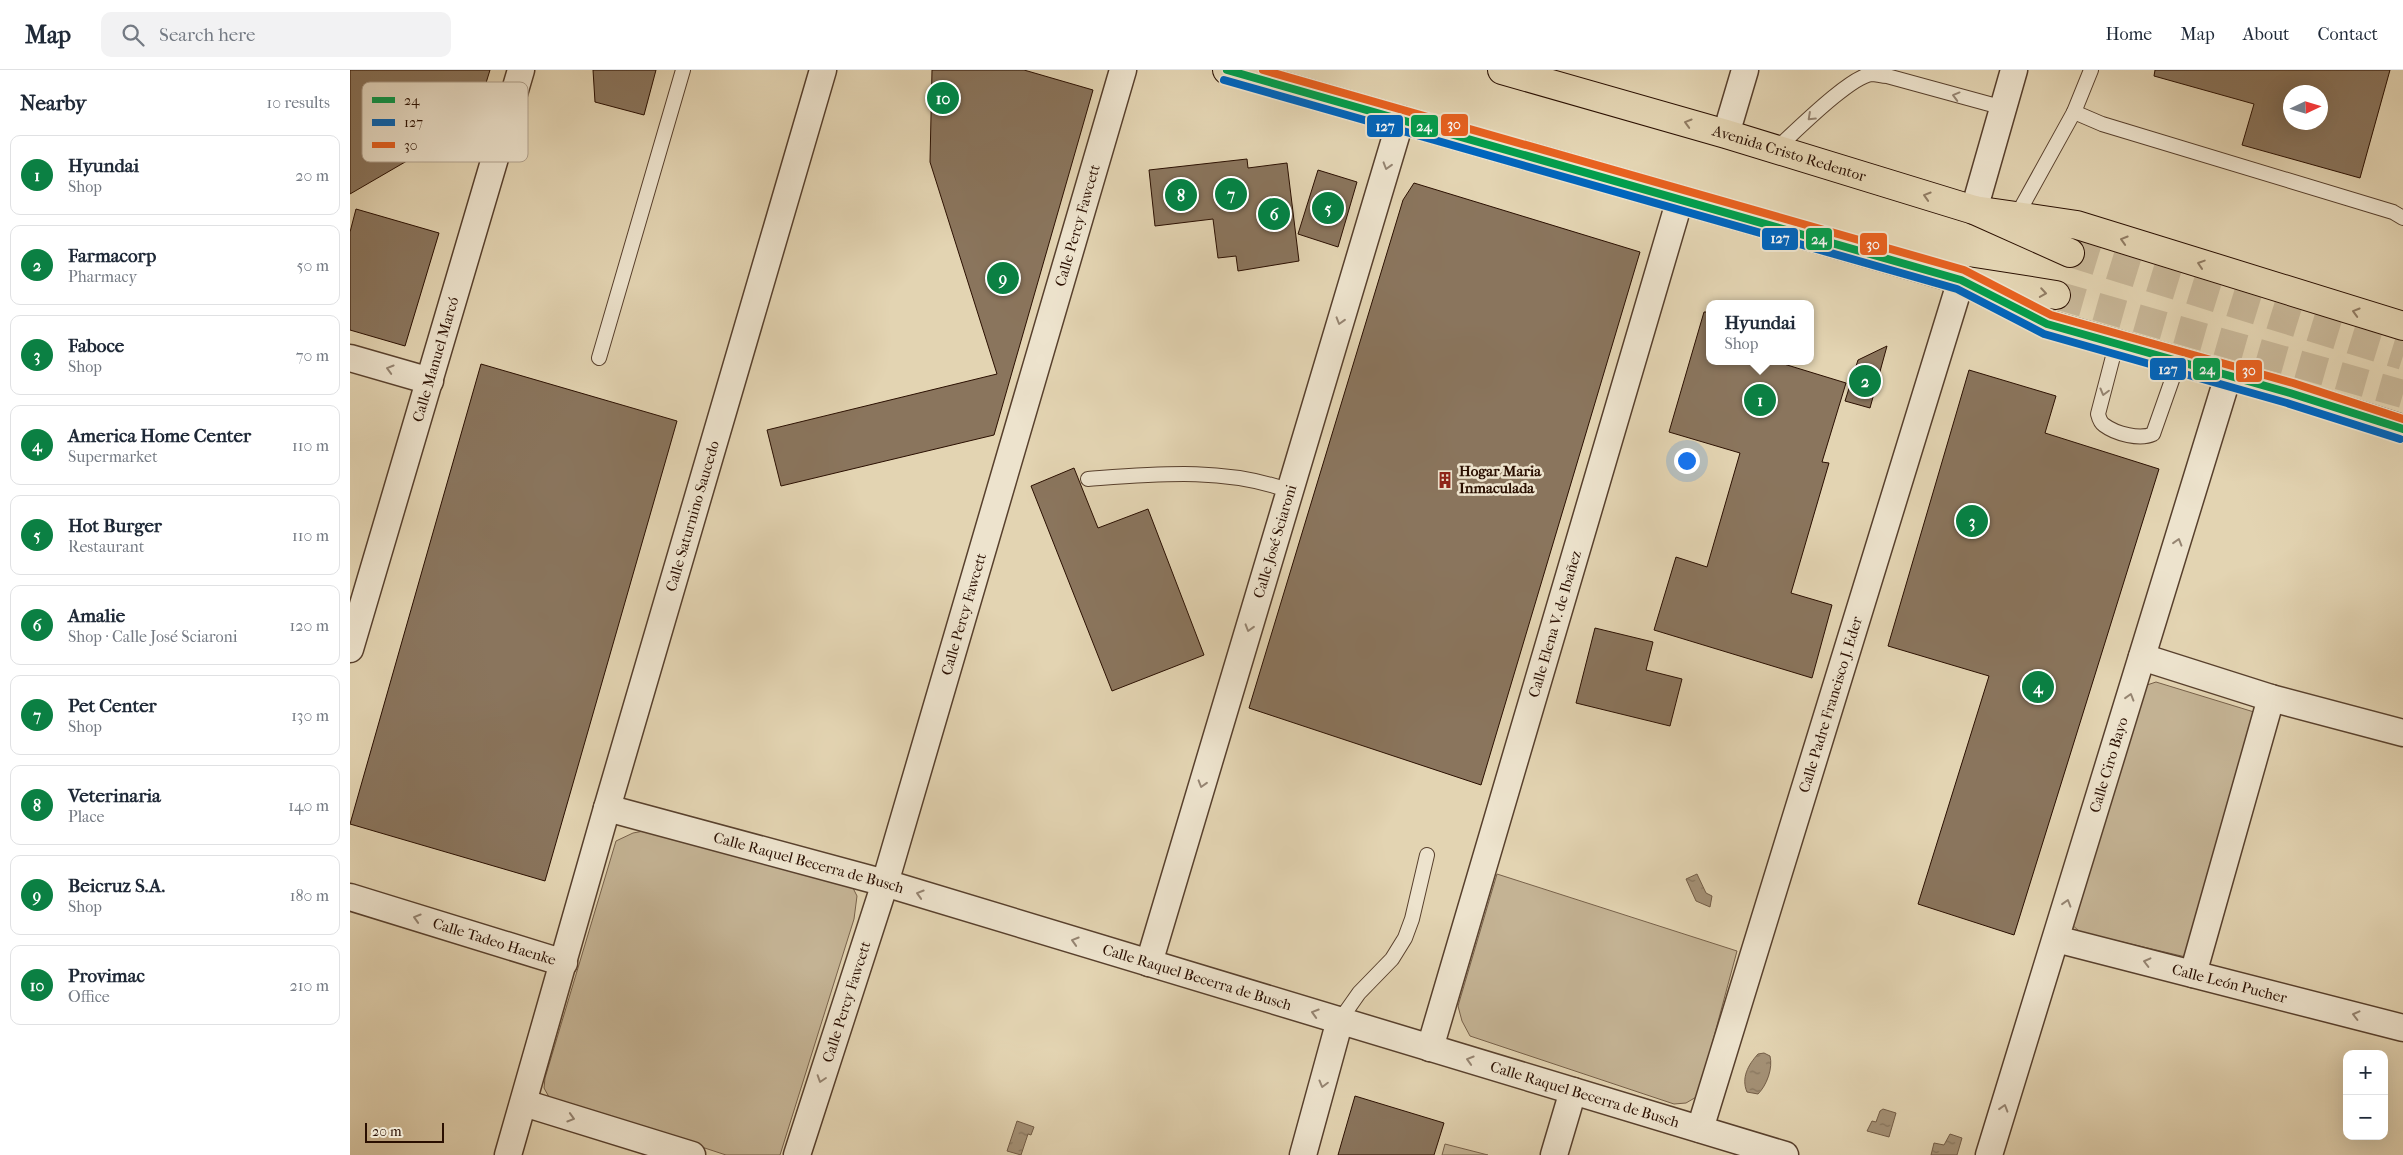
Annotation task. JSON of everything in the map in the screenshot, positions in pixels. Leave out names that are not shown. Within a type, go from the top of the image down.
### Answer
[{"type":"main road","points":[[1227,70],[1961,280],[2056,295]]},
{"type":"main road","name":"Avenida Cristo Redentor","points":[[1502,70],[1726,134],[1974,210],[2070,253]]},
{"type":"main road","points":[[1974,210],[2077,225],[2402,323]]},
{"type":"main road","points":[[1961,280],[2047,324],[2403,429]]},
{"type":"street","name":"Calle Manuel Marcó","points":[[517,82],[521,70]]},
{"type":"street","name":"Calle Saturnino Saucedo","points":[[564,962],[607,808],[823,70]]},
{"type":"street","name":"Calle Percy Fawcett","points":[[797,1155],[885,883],[1123,70]]},
{"type":"street","points":[[1726,134],[1745,70]]},
{"type":"street","points":[[1974,210],[2014,70]]},
{"type":"street","name":"Calle José Sciaroni","points":[[1149,963],[1401,119]]},
{"type":"street","name":"Calle Manuel Marcó","points":[[352,633],[430,381],[494,162]]},
{"type":"street","name":"Calle Elena V. de Ibañez","points":[[1430,1048],[1680,199]]},
{"type":"street","name":"Calle Padre Francisco J. Eder","points":[[1700,1129],[1961,280]]},
{"type":"street","points":[[350,358],[430,381]]},
{"type":"street","name":"Calle Ciro Bayo","points":[[1990,1155],[2228,376]]},
{"type":"street","points":[[2142,657],[2270,698],[2403,733]]},
{"type":"street","points":[[2193,974],[2270,698]]},
{"type":"street","name":"Calle Raquel Becerra de Busch","points":[[607,808],[885,883],[1785,1155]]},
{"type":"street","name":"Calle Tadeo Haenke","points":[[350,897],[564,962],[508,1155]]},
{"type":"street","name":"Calle León Pucher","points":[[2056,939],[2403,1028]]},
{"type":"street","points":[[1303,1155],[1340,1020]]},
{"type":"street","points":[[1554,1155],[1573,1091]]},
{"type":"street","points":[[524,1103],[692,1155]]},
{"type":"lane","points":[[599,358],[683,70]]},
{"type":"lane","points":[[2016,216],[2074,112],[2091,70]]},
{"type":"lane","points":[[1776,149],[1825,104],[1852,84],[1870,74],[1887,76],[2004,108]]},
{"type":"lane","points":[[2074,112],[2102,124],[2392,212],[2403,218]]},
{"type":"lane","points":[[2116,345],[2098,414],[2103,424],[2124,433],[2144,438],[2153,434],[2178,363]]},
{"type":"lane","points":[[1088,479],[1175,474],[1223,476],[1249,478],[1290,491]]},
{"type":"lane","points":[[1340,1020],[1359,993],[1392,959],[1405,938],[1412,919],[1427,855]]},
{"type":"shaded area","points":[[2156,682],[2254,712],[2190,958],[2080,932],[2069,922],[2135,689]]},
{"type":"shaded area","points":[[649,830],[851,884],[857,896],[854,919],[780,1155],[726,1155],[549,1097],[544,1088],[545,1078],[616,841],[633,833]]},
{"type":"shaded area","points":[[1497,874],[1737,951],[1698,1096],[1686,1103],[1674,1104],[1470,1036],[1462,1021],[1458,1006]]},
{"type":"shaded area","points":[[1445,1144],[1488,1155],[1442,1155]]},
{"type":"water","points":[[1697,874],[1706,893],[1712,896],[1710,907],[1696,901],[1686,879]]},
{"type":"water","points":[[1764,1053],[1770,1056],[1771,1061],[1767,1081],[1758,1094],[1747,1092],[1745,1087],[1746,1072],[1758,1054]]},
{"type":"water","points":[[1883,1109],[1896,1113],[1889,1137],[1867,1131],[1872,1121],[1876,1122],[1880,1111]]},
{"type":"water","points":[[1017,1121],[1034,1127],[1031,1135],[1028,1134],[1021,1155],[1007,1151]]},
{"type":"water","points":[[1950,1134],[1962,1138],[1957,1155],[1931,1155],[1934,1143],[1944,1145]]},
{"type":"building","points":[[350,70],[490,70],[486,82],[362,82],[362,162],[405,162],[350,194]]},
{"type":"building","points":[[593,70],[656,70],[644,115],[595,102]]},
{"type":"building","points":[[932,70],[1024,70],[1093,90],[994,435],[781,486],[767,430],[997,374],[930,162]]},
{"type":"building","points":[[2155,70],[2390,70],[2360,178],[2242,145],[2254,104],[2154,76]]},
{"type":"building","points":[[1247,159],[1248,168],[1287,163],[1299,261],[1238,271],[1236,256],[1218,258],[1213,219],[1155,226],[1149,170]]},
{"type":"building","points":[[1318,170],[1357,182],[1338,247],[1298,234]]},
{"type":"building","name":"Hogar Maria Inmaculada","points":[[1414,183],[1640,252],[1481,785],[1249,708],[1403,200]]},
{"type":"building","points":[[356,209],[439,233],[405,346],[350,330],[350,232]]},
{"type":"building","points":[[1704,312],[1706,312],[1706,365],[1787,365],[1846,383],[1822,462],[1829,463],[1791,593],[1832,605],[1812,678],[1654,630],[1676,557],[1707,567],[1740,453],[1669,432]]},
{"type":"building","points":[[1887,346],[1870,408],[1845,401],[1858,360]]},
{"type":"building","points":[[481,364],[677,421],[545,881],[350,824]]},
{"type":"building","points":[[1969,370],[2056,396],[2045,433],[2159,469],[2014,935],[1918,904],[1989,676],[1888,646]]},
{"type":"building","points":[[1074,468],[1098,528],[1148,509],[1204,655],[1112,691],[1031,486]]},
{"type":"building","points":[[1595,628],[1653,642],[1646,670],[1682,679],[1670,726],[1576,703]]},
{"type":"building","points":[[1355,1096],[1444,1123],[1434,1155],[1338,1155]]},
{"type":"tunnel","points":[[2070,253],[2403,356]]},
{"type":"tunnel","points":[[2056,295],[2403,394]]},
{"type":"transit line","name":"24","points":[[1227,70],[1961,280],[2047,324],[2290,393],[2403,429]]},
{"type":"transit line","name":"30","points":[[1263,70],[1964,270],[2051,315],[2293,383],[2403,419]]},
{"type":"transit line","name":"127","points":[[1224,80],[1957,289],[2044,334],[2287,403],[2400,439]]},
{"type":"place","name":"Provimac","points":[[943,98]]},
{"type":"place","name":"Pet Center","points":[[1231,194]]},
{"type":"place","name":"Veterinaria","points":[[1181,195]]},
{"type":"place","name":"Hot Burger","points":[[1328,208]]},
{"type":"place","name":"Amalie","points":[[1274,214]]},
{"type":"place","name":"Beicruz S.A.","points":[[1003,278]]},
{"type":"place","name":"Farmacorp","points":[[1865,381]]},
{"type":"place","name":"Hyundai","points":[[1760,400]]},
{"type":"place","name":"Hogar Maria Inmaculada","points":[[1445,480]]},
{"type":"place","name":"Faboce","points":[[1972,521]]},
{"type":"place","name":"America Home Center","points":[[2038,687]]}]
